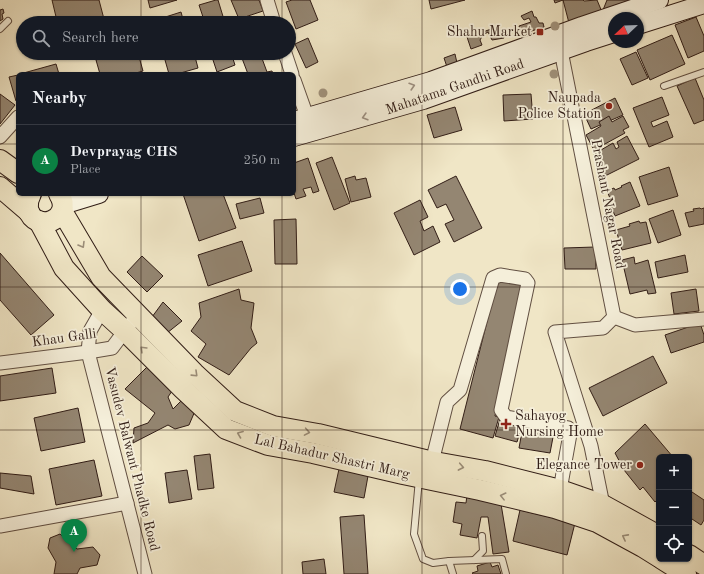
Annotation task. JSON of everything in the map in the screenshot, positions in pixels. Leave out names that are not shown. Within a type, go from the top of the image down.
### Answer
[{"type":"main road","name":"Mahatama Gandhi Road","points":[[296,134],[304,123],[431,80],[568,38],[659,0]]},
{"type":"main road","points":[[644,12],[678,0]]},
{"type":"main road","points":[[644,23],[704,4]]},
{"type":"main road","points":[[568,38],[608,25]]},
{"type":"main road","name":"Mahatama Gandhi Road","points":[[568,38],[608,34]]},
{"type":"main road","points":[[0,160],[16,172]]},
{"type":"main road","name":"Lal Bahadur Shastri Marg","points":[[0,187],[33,209],[64,268],[102,310],[226,429],[268,445],[424,469],[484,471],[560,490],[603,505],[656,534]]},
{"type":"main road","points":[[33,209],[44,223],[50,222],[59,216],[61,200],[86,196]]},
{"type":"main road","name":"Lal Bahadur Shastri Marg","points":[[61,200],[101,277],[194,373],[235,411],[273,426],[318,434],[424,469],[480,490],[555,508],[597,522],[656,555]]},
{"type":"main road","points":[[692,558],[704,565]]},
{"type":"main road","points":[[667,562],[686,574]]},
{"type":"street","points":[[267,0],[272,16]]},
{"type":"street","name":"Prashant Nagar Road","points":[[568,38],[614,317]]},
{"type":"street","points":[[287,60],[291,72]]},
{"type":"street","points":[[296,89],[304,123]]},
{"type":"street","points":[[0,137],[16,120]]},
{"type":"street","points":[[424,469],[434,454],[447,402],[460,390],[493,278],[500,275],[525,279],[528,283],[502,410],[506,417],[568,428],[570,434],[560,490]]},
{"type":"street","points":[[88,352],[90,331],[102,310]]},
{"type":"street","name":"Khau Galli","points":[[0,363],[112,348],[136,314]]},
{"type":"street","points":[[603,505],[591,446],[556,332],[603,328],[614,317],[635,326],[704,319]]},
{"type":"street","name":"Vasudev Balwant Phadke Road","points":[[88,352],[145,574]]},
{"type":"street","points":[[0,526],[127,502]]},
{"type":"lane","points":[[0,29],[8,21]]},
{"type":"lane","points":[[664,86],[704,72]]},
{"type":"lane","points":[[424,469],[414,534],[423,559],[433,563],[502,559],[506,574]]},
{"type":"lane","points":[[474,560],[483,551],[482,536]]},
{"type":"lane","points":[[449,561],[453,574]]},
{"type":"building","points":[[52,0],[99,0],[103,16],[56,16]]},
{"type":"building","points":[[148,0],[177,0],[150,8]]},
{"type":"building","points":[[218,0],[223,16],[203,16],[199,5]]},
{"type":"building","points":[[231,0],[259,0],[263,11],[248,16],[238,16]]},
{"type":"building","points":[[292,0],[310,0],[318,20],[296,29],[296,16],[291,16],[286,2]]},
{"type":"building","points":[[429,0],[465,0],[431,9]]},
{"type":"building","points":[[554,0],[563,0],[555,3]]},
{"type":"building","points":[[563,0],[597,0],[602,12],[569,23]]},
{"type":"building","points":[[607,0],[635,0],[603,10]]},
{"type":"building","points":[[3,9],[3,19],[0,21],[0,10]]},
{"type":"building","points":[[532,11],[534,17],[536,17],[539,23],[543,23],[544,27],[522,34],[519,26],[531,22],[529,18],[524,20],[521,16]]},
{"type":"building","points":[[181,12],[182,16],[169,16]]},
{"type":"building","points":[[696,17],[704,36],[704,51],[688,58],[675,25]]},
{"type":"building","points":[[497,27],[499,30],[496,32],[497,34],[501,33],[504,38],[492,40],[488,32],[483,35],[480,40],[482,45],[471,49],[466,34],[474,30],[477,34]]},
{"type":"building","points":[[672,35],[685,64],[650,80],[637,50]]},
{"type":"building","points":[[308,38],[318,62],[306,68],[296,44]]},
{"type":"building","points":[[636,52],[648,78],[632,85],[620,59]]},
{"type":"building","points":[[455,54],[457,63],[447,67],[444,58]]},
{"type":"building","points":[[96,60],[140,60],[143,71],[140,72],[99,72]]},
{"type":"building","points":[[165,60],[196,60],[198,68],[184,72],[168,72]]},
{"type":"building","points":[[213,60],[233,60],[235,65],[217,72]]},
{"type":"building","points":[[243,60],[263,60],[267,72],[247,72]]},
{"type":"building","points":[[56,64],[58,72],[27,72]]},
{"type":"building","points":[[16,75],[16,101],[9,77]]},
{"type":"building","points":[[695,78],[704,100],[704,120],[694,124],[677,86]]},
{"type":"building","points":[[0,94],[15,105],[0,124]]},
{"type":"building","points":[[531,94],[533,119],[504,121],[503,95]]},
{"type":"building","points":[[662,97],[669,115],[651,122],[653,127],[667,121],[673,137],[649,147],[633,108]]},
{"type":"building","name":"Naupada Police Station","points":[[615,98],[623,115],[591,129],[584,114]]},
{"type":"building","points":[[455,107],[462,130],[434,138],[427,115]]},
{"type":"building","points":[[609,116],[612,122],[623,116],[629,127],[623,130],[625,133],[594,150],[586,135],[601,126],[599,122]]},
{"type":"building","points":[[627,136],[639,159],[605,176],[594,154],[613,143],[616,149],[619,147],[617,142]]},
{"type":"building","points":[[332,157],[350,203],[334,210],[316,163]]},
{"type":"building","points":[[308,158],[319,191],[313,193],[311,187],[303,189],[306,196],[296,199],[296,162]]},
{"type":"building","points":[[669,167],[678,196],[648,205],[639,177]]},
{"type":"building","points":[[355,176],[356,180],[366,178],[371,197],[351,202],[345,179]]},
{"type":"building","points":[[456,176],[482,228],[454,242],[445,224],[454,220],[446,204],[437,208],[428,190]]},
{"type":"building","points":[[630,182],[640,206],[615,216],[607,191],[614,188],[615,190]]},
{"type":"building","points":[[184,196],[224,196],[236,228],[199,241]]},
{"type":"building","points":[[260,198],[264,213],[240,219],[236,204]]},
{"type":"building","points":[[420,200],[428,217],[420,221],[424,231],[433,226],[440,242],[414,255],[394,213]]},
{"type":"building","points":[[704,208],[704,224],[689,227],[685,213],[694,211],[693,209]]},
{"type":"building","points":[[673,210],[681,235],[658,243],[649,219]]},
{"type":"building","points":[[296,219],[297,264],[275,264],[274,220]]},
{"type":"building","points":[[639,221],[640,223],[646,222],[651,243],[622,250],[616,230],[630,226],[629,224]]},
{"type":"building","points":[[242,241],[252,271],[208,286],[198,255]]},
{"type":"building","points":[[595,247],[596,269],[565,269],[564,248]]},
{"type":"building","points":[[0,253],[54,315],[31,335],[0,300]]},
{"type":"building","points":[[685,255],[688,272],[658,278],[655,262]]},
{"type":"building","points":[[142,256],[163,276],[147,292],[127,272]]},
{"type":"building","points":[[634,257],[635,264],[648,260],[656,293],[648,294],[647,290],[630,294],[622,260]]},
{"type":"building","points":[[498,278],[522,284],[495,416],[499,417],[493,438],[460,429]]},
{"type":"building","points":[[239,289],[241,300],[254,303],[251,328],[257,343],[251,348],[229,375],[198,357],[206,344],[191,331],[201,317],[199,303]]},
{"type":"building","points":[[696,289],[699,311],[674,314],[671,293]]},
{"type":"building","points":[[163,302],[182,321],[167,333],[152,317]]},
{"type":"building","points":[[700,323],[704,335],[704,342],[671,353],[665,335]]},
{"type":"building","points":[[653,356],[667,383],[603,416],[589,388]]},
{"type":"building","points":[[149,365],[172,391],[168,397],[173,409],[182,400],[195,411],[189,425],[175,429],[168,425],[133,443],[134,428],[148,423],[155,413],[125,389]]},
{"type":"building","points":[[52,368],[56,393],[0,401],[0,376]]},
{"type":"building","points":[[78,408],[85,442],[41,451],[34,418]]},
{"type":"building","points":[[500,419],[522,425],[517,442],[495,436]]},
{"type":"building","name":"Elegance Tower","points":[[645,424],[670,454],[656,454],[655,502],[643,487],[640,490],[624,470],[615,453]]},
{"type":"building","points":[[523,426],[554,432],[550,453],[519,448]]},
{"type":"building","points":[[210,454],[214,488],[198,490],[194,456]]},
{"type":"building","points":[[94,460],[102,496],[56,505],[49,469]]},
{"type":"building","points":[[339,469],[368,476],[364,498],[334,492]]},
{"type":"building","points":[[187,470],[192,499],[169,503],[165,473]]},
{"type":"building","points":[[0,473],[31,476],[34,494],[0,488]]},
{"type":"building","points":[[692,492],[704,500],[704,520],[701,525],[692,519]]},
{"type":"building","points":[[467,495],[501,504],[509,552],[493,554],[488,517],[481,517],[477,538],[460,535],[462,524],[453,522],[456,502],[466,503]]},
{"type":"building","points":[[520,510],[575,523],[567,555],[513,541]]},
{"type":"building","points":[[364,515],[368,574],[344,574],[340,517]]},
{"type":"building","points":[[60,534],[77,549],[93,547],[100,555],[97,565],[80,568],[77,574],[54,574],[56,562],[48,548],[50,538]]},
{"type":"building","points":[[324,559],[326,574],[303,574],[302,562]]},
{"type":"building","points":[[490,562],[492,567],[498,565],[501,574],[472,573],[478,571],[477,566]]},
{"type":"place","name":"Shahu Market","points":[[540,32]]},
{"type":"place","name":"Naupada Police Station","points":[[609,106]]},
{"type":"place","name":"Sahayog Nursing Home","points":[[506,424]]},
{"type":"place","name":"Elegance Tower","points":[[640,465]]},
{"type":"place","name":"Devprayag CHS","points":[[74,552]]}]
